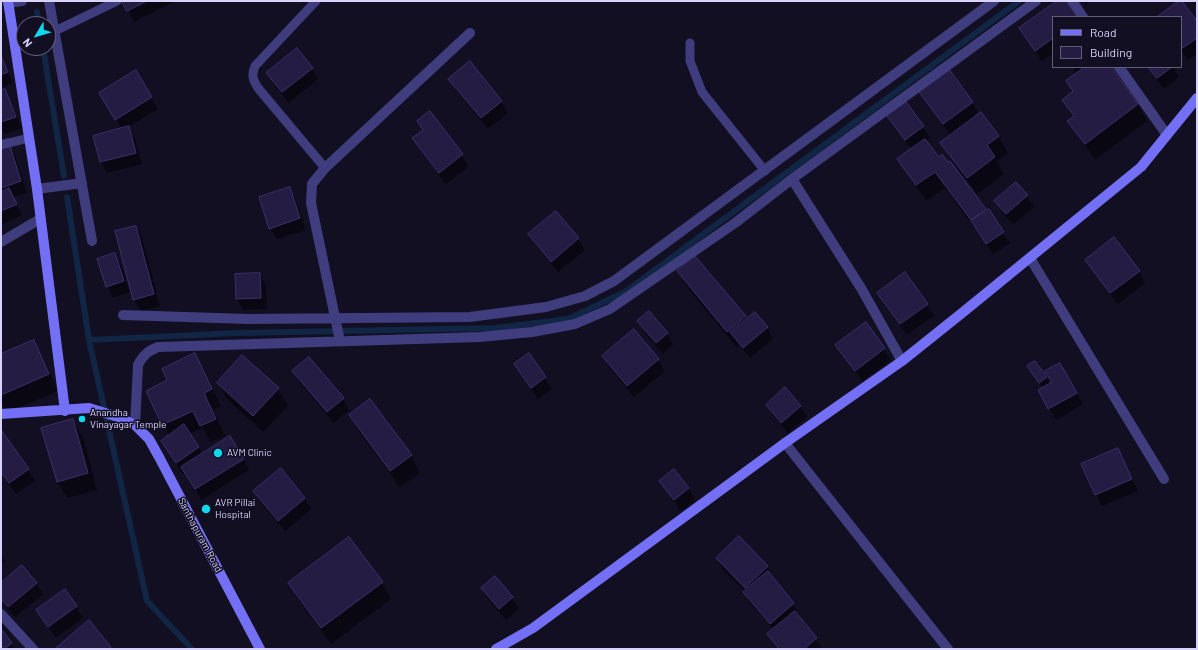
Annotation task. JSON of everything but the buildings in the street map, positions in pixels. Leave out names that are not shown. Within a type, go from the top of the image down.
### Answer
[{"type":"street","points":[[1,414],[65,411],[37,189],[8,2],[22,1]]},
{"type":"street","points":[[49,1],[52,16]]},
{"type":"street","points":[[123,315],[248,319],[470,317],[546,307],[585,296],[614,281],[994,1]]},
{"type":"street","points":[[135,425],[138,365],[142,356],[158,347],[480,336],[532,332],[575,324],[610,309],[735,223],[792,179],[1036,1]]},
{"type":"street","points":[[1072,1],[1082,16]]},
{"type":"street","points":[[340,341],[311,203],[312,184],[325,168],[470,33]]},
{"type":"street","points":[[56,42],[92,241]]},
{"type":"street","points":[[1120,68],[1167,135]]},
{"type":"street","points":[[496,649],[533,628],[785,443],[902,361],[1141,167],[1197,98]]},
{"type":"street","points":[[792,179],[861,288],[902,361]]},
{"type":"street","points":[[37,189],[82,183]]},
{"type":"street","points":[[1,242],[40,219]]},
{"type":"street","points":[[1030,258],[1164,479]]},
{"type":"street","name":"Santhapuram Road","points":[[65,411],[89,408],[118,417],[135,425],[149,439],[260,649]]},
{"type":"street","points":[[785,443],[948,649]]},
{"type":"street","points":[[1,614],[33,649]]},
{"type":"lane","points":[[56,30],[117,1]]},
{"type":"lane","points":[[316,1],[255,66],[252,74],[258,88],[325,168]]},
{"type":"lane","points":[[690,43],[690,61],[702,92],[765,171]]},
{"type":"lane","points":[[1,145],[29,138]]},
{"type":"waterway","points":[[89,340],[237,333],[496,328],[568,319],[625,292],[1019,1]]},
{"type":"waterway","points":[[37,12],[38,16]]},
{"type":"waterway","points":[[44,56],[64,176]]},
{"type":"waterway","points":[[67,197],[89,340],[147,601],[192,649]]},
{"type":"place","name":"Anandha Vinayagar Temple","points":[[82,419]]},
{"type":"place","name":"AVM Clinic","points":[[218,453]]},
{"type":"place","name":"AVR Pillai Hospital","points":[[206,509]]}]
